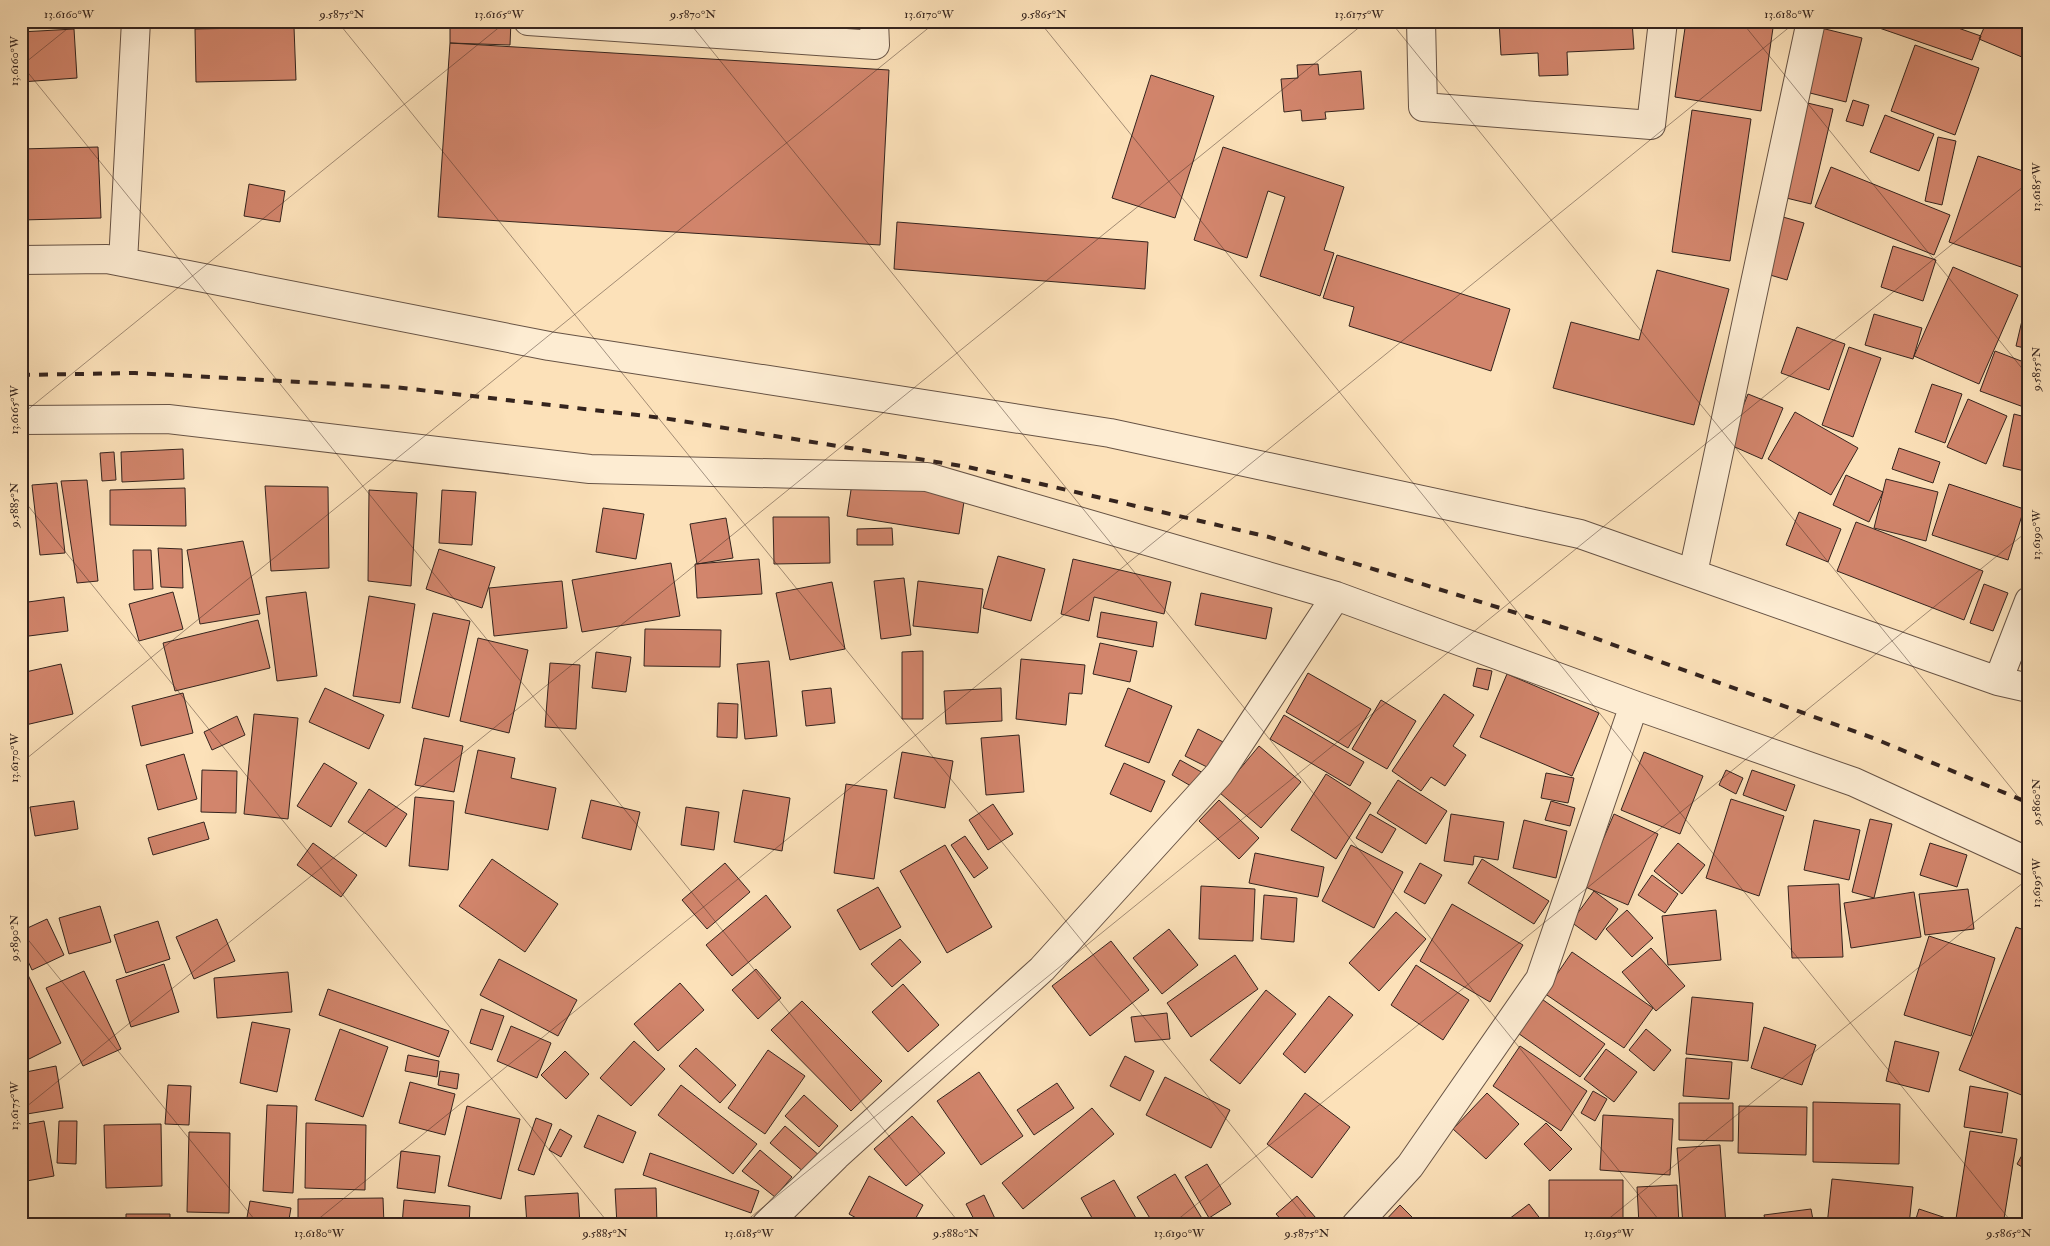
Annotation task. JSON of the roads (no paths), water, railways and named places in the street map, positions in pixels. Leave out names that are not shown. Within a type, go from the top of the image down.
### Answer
[{"type":"street","points":[[123,262],[136,21]]},
{"type":"street","points":[[528,21],[875,45],[874,21]]},
{"type":"street","points":[[1421,21],[1423,108],[1650,125],[1663,21]]},
{"type":"street","points":[[1692,573],[1811,21]]},
{"type":"street","points":[[21,260],[107,259],[549,346],[1110,433],[1580,534],[1998,681],[2029,688]]},
{"type":"street","points":[[21,420],[168,419],[590,469],[927,477],[1336,596],[1634,705],[1854,782],[2029,862]]},
{"type":"street","points":[[766,1225],[836,1156],[1042,969],[1219,774],[1336,596]]},
{"type":"street","points":[[1998,681],[2029,601]]},
{"type":"street","points":[[1356,1225],[1410,1166],[1540,979],[1634,705]]},
{"type":"railway","points":[[21,375],[135,373],[394,387],[663,418],[968,467],[1269,537],[1575,631],[1873,738],[2029,803]]}]
